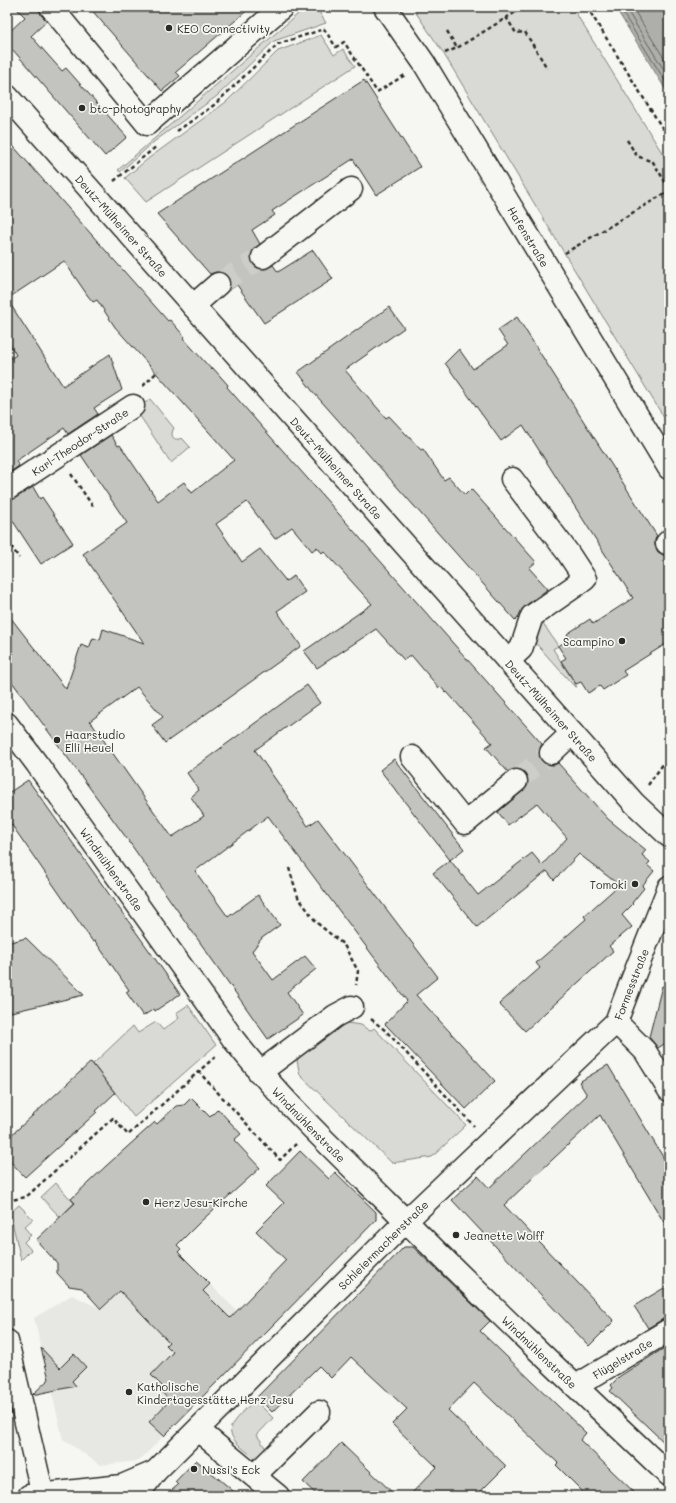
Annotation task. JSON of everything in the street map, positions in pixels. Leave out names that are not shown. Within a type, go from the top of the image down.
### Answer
[{"type":"street","points":[[51,7],[147,124],[282,7]]},
{"type":"street","name":"Hafenstraße","points":[[385,7],[424,63],[669,468]]},
{"type":"street","name":"Deutz-Mülheimer Straße","points":[[7,96],[14,110],[96,196],[634,803],[667,830]]},
{"type":"street","points":[[263,256],[350,189]]},
{"type":"street","points":[[193,306],[218,284]]},
{"type":"street","name":"Karl-Theodor-Straße","points":[[7,489],[133,406]]},
{"type":"street","points":[[508,661],[521,649],[532,616],[585,579],[568,553],[512,479]]},
{"type":"street","name":"Windmühlenstraße","points":[[7,724],[234,1040],[259,1072],[312,1128],[406,1222],[669,1475]]},
{"type":"street","points":[[550,753],[572,733]]},
{"type":"street","points":[[412,757],[465,823],[516,781]]},
{"type":"street","name":"Formesstraße","points":[[669,888],[616,1022],[645,1052],[669,1090]]},
{"type":"street","points":[[259,1072],[335,1016],[352,1006]]},
{"type":"street","name":"Schleiermacherstraße","points":[[137,1496],[155,1472],[406,1222],[616,1022]]},
{"type":"street","name":"Flügelstraße","points":[[576,1386],[669,1330]]},
{"type":"street","points":[[7,1342],[38,1496]]},
{"type":"street","points":[[254,1476],[319,1412]]},
{"type":"street","points":[[198,1430],[278,1496]]},
{"type":"street","name":"Schleiermacherstraße","points":[[38,1496],[122,1486],[155,1472]]},
{"type":"path","points":[[447,31],[457,48],[524,7]]},
{"type":"path","points":[[587,7],[669,139]]},
{"type":"path","points":[[506,17],[516,33],[525,32],[547,68]]},
{"type":"path","points":[[171,135],[214,105],[278,44],[324,29],[336,47],[344,42],[377,92],[424,63]]},
{"type":"path","points":[[546,264],[669,189],[653,162],[638,156],[627,140]]},
{"type":"path","points":[[96,196],[160,144]]},
{"type":"path","points":[[59,455],[94,508]]},
{"type":"path","points":[[7,540],[19,558]]},
{"type":"path","points":[[634,803],[669,756]]},
{"type":"path","points":[[289,868],[298,897],[317,923],[344,945],[358,971],[352,1006]]},
{"type":"path","points":[[379,1025],[490,1143]]},
{"type":"path","points":[[7,1201],[26,1197],[113,1118],[128,1135],[234,1040]]},
{"type":"path","points":[[198,1071],[280,1160],[312,1128]]},
{"type":"shaded area","points":[[306,7],[316,7],[326,23],[274,41],[217,96],[155,141],[120,172],[118,170]]},
{"type":"shaded area","points":[[412,7],[572,7],[669,164],[669,426],[442,51]]},
{"type":"shaded area","points":[[321,35],[334,55],[343,49],[355,66],[146,202],[125,178],[149,158],[226,102],[278,51]]},
{"type":"shaded area","points":[[150,399],[174,428],[172,434],[173,438],[182,438],[190,447],[171,463],[136,410]]},
{"type":"shaded area","points":[[541,620],[558,646],[553,649],[577,687],[574,686],[532,639]]},
{"type":"shaded area","points":[[188,1005],[216,1045],[134,1117],[93,1064],[133,1026],[138,1033],[156,1022],[163,1030],[179,1018],[176,1013]]},
{"type":"shaded area","points":[[347,1023],[361,1025],[370,1031],[374,1028],[466,1125],[432,1157],[392,1163],[300,1075],[297,1061],[304,1049],[334,1028]]},
{"type":"shaded area","points":[[56,1183],[74,1203],[60,1217],[41,1197]]},
{"type":"shaded area","points":[[19,1205],[33,1219],[24,1227],[31,1235],[24,1242],[31,1250],[21,1260],[10,1213]]},
{"type":"shaded area","name":"Katholische Kindertagesstätte Herz Jesu","points":[[195,1269],[262,1336],[139,1461],[100,1465],[63,1439],[34,1318],[72,1295],[101,1309],[124,1287]]},
{"type":"shaded area","points":[[255,1400],[273,1418],[257,1435],[268,1452],[260,1462],[244,1450],[234,1440],[231,1434],[233,1423]]},
{"type":"water","points":[[615,7],[669,7],[669,95]]},
{"type":"building","points":[[15,7],[39,7],[41,15],[47,21],[31,36],[62,71],[66,68],[127,137],[105,156],[13,50],[7,56],[7,34],[25,17]]},
{"type":"building","points":[[89,7],[251,7],[176,72],[180,76],[162,91]]},
{"type":"building","points":[[364,80],[420,167],[376,195],[353,159],[272,211],[275,215],[252,230],[260,244],[252,252],[251,258],[253,264],[258,268],[265,269],[273,265],[278,272],[313,250],[333,279],[264,323],[237,285],[228,291],[230,282],[227,275],[222,272],[210,274],[157,214]]},
{"type":"building","points":[[7,139],[168,321],[170,320],[185,337],[183,338],[212,370],[213,368],[228,385],[227,387],[262,427],[542,744],[539,750],[539,756],[542,761],[548,765],[558,763],[608,819],[646,850],[642,855],[650,862],[647,865],[654,871],[642,886],[644,888],[632,903],[633,904],[622,915],[632,927],[609,946],[613,951],[525,1031],[499,1004],[540,968],[536,963],[586,919],[584,916],[619,885],[579,854],[554,880],[547,871],[477,927],[433,873],[450,860],[478,895],[532,853],[542,865],[567,838],[537,803],[508,825],[498,812],[528,785],[526,773],[521,769],[514,769],[508,772],[486,747],[492,743],[447,692],[446,693],[440,686],[439,688],[411,655],[404,660],[376,629],[317,668],[304,651],[372,604],[324,551],[322,553],[317,547],[312,551],[292,527],[275,539],[247,502],[216,524],[242,562],[260,549],[286,581],[294,576],[305,592],[277,611],[301,646],[165,743],[152,725],[163,717],[137,687],[90,721],[172,837],[204,816],[191,797],[199,790],[187,773],[307,685],[320,703],[255,750],[308,826],[318,819],[438,977],[416,995],[495,1081],[466,1109],[385,1024],[407,1001],[268,816],[195,871],[228,917],[258,895],[280,925],[262,938],[252,951],[273,980],[305,956],[316,969],[287,992],[303,1015],[268,1039],[125,836],[7,675],[7,613],[66,689],[81,645],[89,648],[93,638],[100,640],[103,629],[144,643],[83,554],[127,523],[81,455],[111,435],[118,446],[120,445],[158,501],[184,482],[192,493],[234,460],[115,327],[97,300],[93,302],[64,261],[7,299]]},
{"type":"building","points":[[7,299],[63,386],[110,354],[122,390],[94,408],[98,414],[68,434],[64,428],[16,461],[19,466],[7,474],[7,361],[16,355],[7,339]]},
{"type":"building","points":[[389,307],[404,328],[345,370],[386,418],[389,416],[421,450],[423,449],[444,480],[449,477],[465,495],[471,489],[536,562],[529,568],[548,589],[525,606],[515,620],[314,393],[298,372]]},
{"type":"building","points":[[517,317],[657,536],[655,546],[658,552],[663,555],[669,555],[669,642],[623,671],[626,675],[603,690],[600,686],[588,693],[581,682],[576,684],[561,661],[566,658],[558,646],[570,639],[567,634],[590,619],[593,624],[633,598],[523,425],[501,441],[445,363],[459,349],[473,369],[508,345],[498,330]]},
{"type":"building","points":[[33,487],[40,499],[42,497],[73,543],[41,564],[7,512],[7,501],[14,499]]},
{"type":"building","points":[[394,759],[464,849],[450,860],[380,770]]},
{"type":"building","points":[[28,780],[180,994],[155,1011],[154,1009],[143,1016],[126,992],[129,990],[95,941],[93,942],[7,818],[7,794]]},
{"type":"building","points":[[26,938],[84,995],[7,1013],[7,943]]},
{"type":"building","points":[[662,986],[669,987],[669,1041],[658,1048],[649,1037]]},
{"type":"building","points":[[91,1062],[115,1093],[96,1111],[97,1112],[25,1177],[7,1158],[7,1139]]},
{"type":"building","points":[[608,1065],[669,1167],[669,1231],[600,1115],[504,1205],[614,1321],[589,1346],[452,1200],[478,1176],[489,1188],[587,1095],[579,1082]]},
{"type":"building","points":[[191,1098],[210,1117],[218,1109],[241,1134],[234,1140],[260,1168],[200,1222],[177,1245],[181,1249],[178,1252],[210,1284],[203,1291],[230,1318],[286,1260],[256,1231],[284,1203],[266,1186],[300,1151],[329,1179],[335,1172],[376,1212],[376,1220],[164,1436],[149,1422],[170,1400],[159,1390],[163,1387],[151,1375],[173,1352],[166,1345],[169,1342],[120,1291],[101,1309],[82,1288],[69,1286],[57,1273],[57,1263],[36,1240],[75,1203],[71,1199],[106,1166],[155,1122],[157,1124],[176,1106],[184,1105]]},
{"type":"building","points":[[404,1247],[413,1247],[490,1321],[480,1331],[586,1433],[580,1440],[638,1496],[587,1496],[556,1465],[558,1463],[474,1383],[448,1410],[506,1466],[476,1496],[409,1496],[437,1467],[392,1424],[407,1409],[351,1357],[331,1378],[319,1366],[272,1412],[257,1397]]},
{"type":"building","points":[[669,1285],[669,1318],[663,1319],[648,1328],[634,1306]]},
{"type":"building","points":[[669,1345],[669,1447],[610,1391],[613,1388],[611,1385],[620,1376]]},
{"type":"building","points":[[41,1348],[60,1368],[74,1354],[86,1367],[72,1381],[76,1386],[32,1395],[49,1379]]},
{"type":"building","points":[[341,1443],[396,1496],[318,1496],[303,1482]]},
{"type":"building","points":[[196,1460],[239,1496],[165,1496],[178,1485],[175,1482]]},
{"type":"tunnel","points":[[218,284],[263,257]]},
{"type":"tunnel","points":[[516,781],[551,753]]},
{"type":"place","name":"KEO Connectivity","points":[[169,28]]},
{"type":"place","name":"btc-photography","points":[[82,108]]},
{"type":"place","name":"Scampino","points":[[622,641]]},
{"type":"place","name":"Haarstudio Elli Heuel","points":[[57,740]]},
{"type":"place","name":"Tomoki","points":[[635,884]]},
{"type":"place","name":"Herz Jesu-Kirche","points":[[146,1202]]},
{"type":"place","name":"Jeanette Wolff","points":[[456,1235]]},
{"type":"place","name":"Katholische Kindertagesstätte Herz Jesu","points":[[129,1392]]},
{"type":"place","name":"Nussi's Eck","points":[[194,1469]]}]
